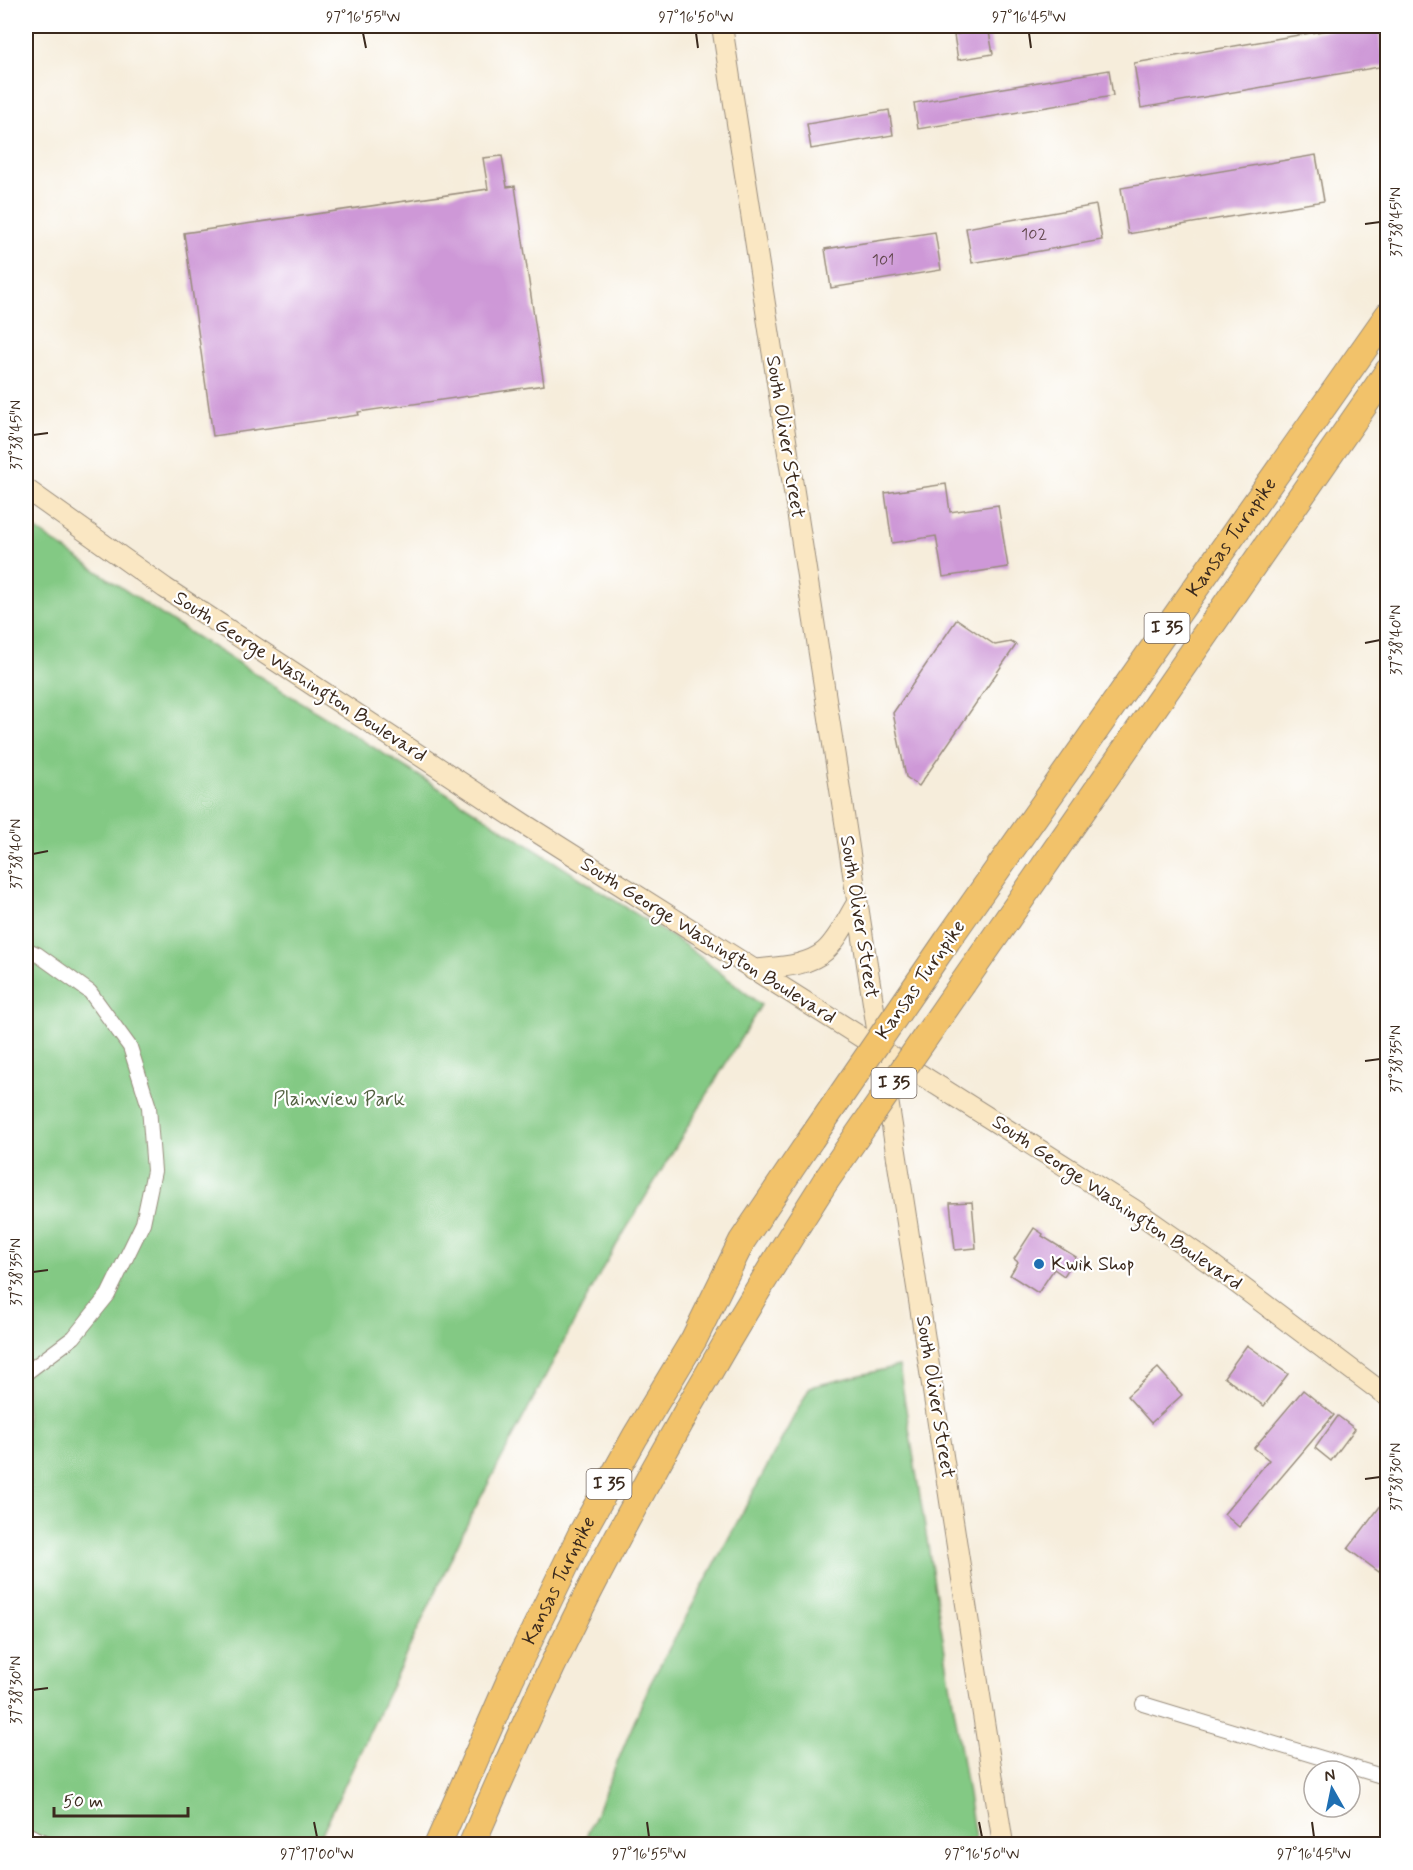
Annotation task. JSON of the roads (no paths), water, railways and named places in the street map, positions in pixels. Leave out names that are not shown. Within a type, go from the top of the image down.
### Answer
[{"type":"highway","name":"Kansas Turnpike","points":[[438,1845],[510,1680],[581,1534],[635,1437],[694,1339],[742,1241],[947,941],[1388,315]]},
{"type":"highway","name":"Kansas Turnpike","points":[[472,1845],[522,1730],[607,1557],[769,1269],[825,1182],[1388,371]]},
{"type":"main road","name":"South Oliver Street","points":[[723,30],[856,903],[964,1580],[1003,1845]]},
{"type":"main road","name":"South George Washington Boulevard","points":[[26,489],[165,588],[572,855],[1132,1209],[1210,1263],[1388,1397]]},
{"type":"main road","points":[[753,970],[801,963],[824,952],[834,940],[856,903]]},
{"type":"street","points":[[26,949],[37,954],[90,992],[130,1047],[149,1107],[154,1172],[143,1223],[108,1295],[74,1336],[26,1373]]},
{"type":"street","points":[[1143,1704],[1388,1778]]},
{"type":"street","points":[[26,1834],[50,1845]]},
{"type":"place","name":"Kwik Shop","points":[[1039,1264]]},
{"type":"park label","name":"Plainview Park","points":[[339,1099]]}]
